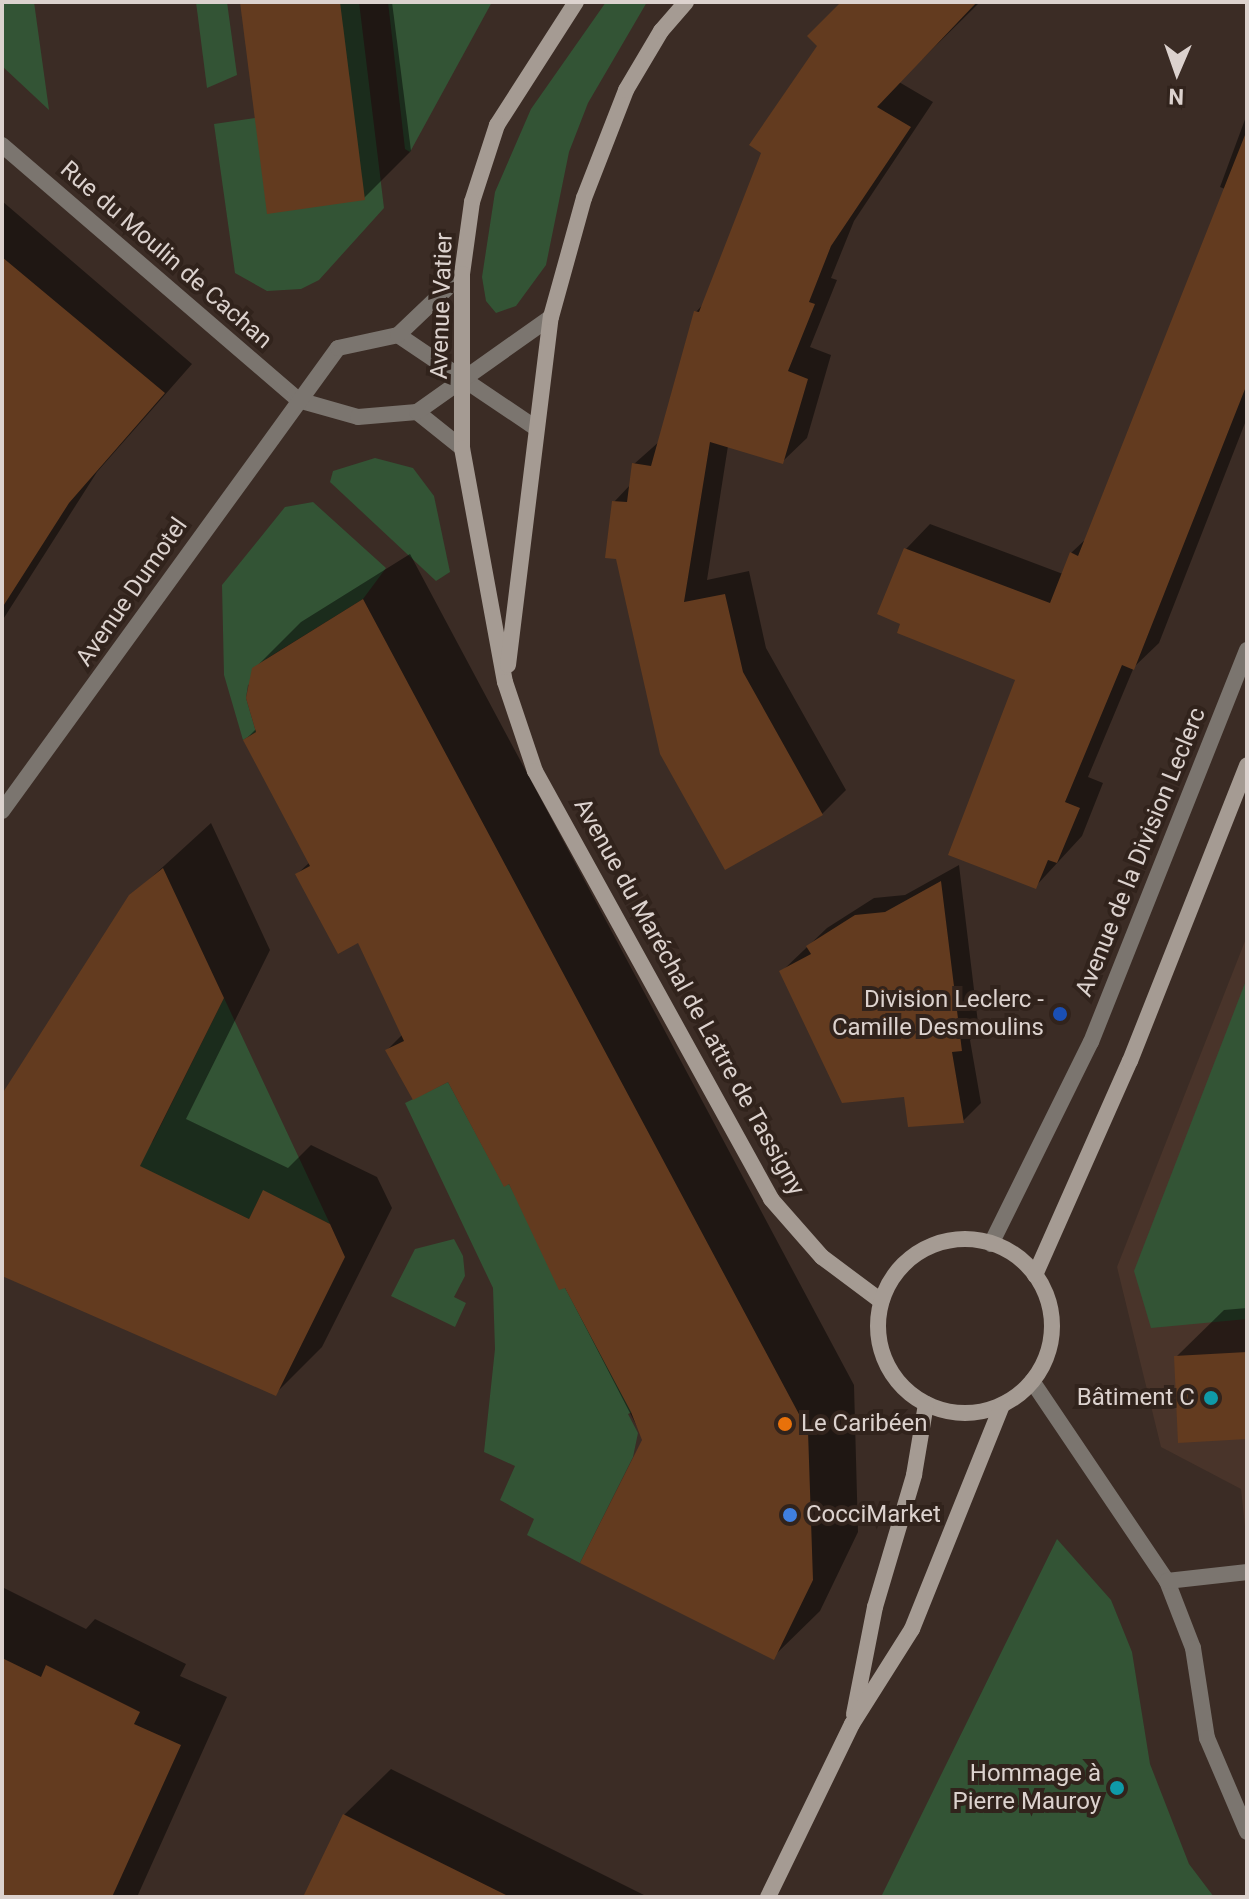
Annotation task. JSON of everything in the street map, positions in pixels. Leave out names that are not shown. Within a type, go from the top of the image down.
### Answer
[{"type":"main road","name":"Avenue Vatier","points":[[462,448],[462,274],[472,202],[497,125],[576,2]]},
{"type":"main road","points":[[551,317],[584,198],[626,90],[686,2]]},
{"type":"main road","name":"Avenue du Maréchal de Lattre de Tassigny","points":[[505,682],[551,317]]},
{"type":"main road","name":"Avenue du Maréchal de Lattre de Tassigny","points":[[462,448],[505,682],[535,771],[771,1199],[822,1257],[881,1301]]},
{"type":"main road","points":[[1035,1275],[1130,1061],[1247,765]]},
{"type":"main road","points":[[950,1241],[991,1244],[1035,1275],[1052,1317],[1050,1344],[1032,1381],[1002,1405],[955,1413],[926,1404],[888,1369],[879,1344],[881,1301],[900,1268],[922,1250],[950,1241]]},
{"type":"main road","points":[[852,1724],[875,1607],[914,1475],[926,1404]]},
{"type":"main road","points":[[768,1897],[852,1724],[912,1629],[1002,1405]]},
{"type":"street","name":"Rue du Moulin de Cachan","points":[[2,145],[298,400]]},
{"type":"street","points":[[462,274],[398,335],[536,428]]},
{"type":"street","points":[[298,400],[358,417],[417,412],[551,317]]},
{"type":"street","name":"Avenue Dumotel","points":[[2,811],[338,348],[398,335]]},
{"type":"street","points":[[417,412],[462,448]]},
{"type":"street","name":"Avenue de la Division Leclerc","points":[[991,1244],[1091,1042],[1247,650]]},
{"type":"street","points":[[1032,1381],[1167,1581],[1193,1648],[1207,1738],[1247,1832]]},
{"type":"street","points":[[1167,1581],[1247,1572]]},
{"type":"shaded area","points":[[1247,936],[1247,1546],[1241,1489],[1161,1447],[1117,1267]]},
{"type":"green space","points":[[2,2],[34,2],[49,110],[2,66]]},
{"type":"green space","points":[[196,2],[227,2],[237,75],[207,88]]},
{"type":"green space","points":[[339,2],[359,2],[384,208],[319,280],[301,289],[267,291],[235,273],[214,124],[255,118]]},
{"type":"green space","points":[[388,2],[492,2],[410,152],[405,149]]},
{"type":"green space","points":[[606,2],[647,2],[588,103],[569,152],[546,265],[516,306],[496,313],[486,301],[482,277],[495,192],[531,109]]},
{"type":"green space","points":[[375,458],[413,468],[434,496],[450,572],[436,581],[330,482],[333,471]]},
{"type":"green space","points":[[313,502],[386,568],[363,599],[266,659],[273,673],[248,685],[246,698],[256,732],[243,740],[224,675],[222,585],[285,507]]},
{"type":"green space","points":[[1247,978],[1247,1319],[1151,1328],[1134,1271]]},
{"type":"green space","points":[[224,998],[330,1224],[263,1191],[249,1219],[193,1192],[120,1174],[153,1141]]},
{"type":"green space","points":[[448,1082],[504,1186],[509,1184],[565,1288],[641,1408],[628,1414],[638,1433],[633,1457],[580,1563],[527,1535],[534,1519],[500,1500],[515,1466],[484,1452],[495,1349],[493,1288],[405,1103]]},
{"type":"green space","points":[[454,1239],[463,1256],[465,1276],[454,1297],[466,1303],[455,1327],[391,1296],[415,1249]]},
{"type":"green space","points":[[1057,1539],[1111,1600],[1132,1652],[1150,1764],[1189,1864],[1214,1897],[881,1897]]},
{"type":"building","points":[[240,2],[340,2],[365,200],[267,214]]},
{"type":"building","points":[[841,2],[977,2],[877,107],[911,127],[831,246],[809,302],[815,304],[788,371],[808,379],[783,464],[710,442],[684,602],[725,594],[743,672],[823,815],[725,870],[660,754],[616,559],[605,558],[612,501],[627,502],[632,463],[651,466],[694,311],[699,312],[761,153],[749,145],[817,46],[807,36]]},
{"type":"building","points":[[1245,135],[1247,384],[1134,670],[1122,665],[1065,802],[1080,808],[1057,863],[1048,860],[1036,889],[948,855],[1015,680],[897,633],[900,624],[877,614],[904,548],[1050,603],[1070,552],[1078,556]]},
{"type":"building","points":[[2,257],[165,393],[69,503],[2,608]]},
{"type":"building","points":[[363,599],[808,1431],[813,1580],[774,1660],[580,1563],[642,1440],[631,1412],[565,1288],[559,1290],[509,1184],[504,1187],[448,1082],[413,1100],[385,1050],[404,1041],[358,943],[338,954],[295,874],[310,866],[243,740],[256,732],[246,698],[252,668]]},
{"type":"building","points":[[163,868],[224,998],[140,1166],[249,1219],[263,1190],[330,1224],[345,1257],[276,1396],[2,1276],[2,1094],[129,895]]},
{"type":"building","points":[[941,881],[962,1051],[952,1052],[964,1123],[908,1127],[904,1097],[842,1103],[779,971],[811,954],[806,946],[855,915],[885,912]]},
{"type":"building","name":"Bâtiment C","points":[[1247,1352],[1247,1439],[1178,1443],[1174,1356]]},
{"type":"building","points":[[2,1658],[41,1677],[46,1665],[140,1712],[134,1724],[181,1745],[112,1897],[2,1897]]},
{"type":"building","points":[[343,1814],[393,1839],[510,1897],[303,1897]]},
{"type":"place","name":"Division Leclerc - Camille Desmoulins","points":[[1060,1014]]},
{"type":"place","name":"Bâtiment C","points":[[1211,1398]]},
{"type":"place","name":"Le Caribéen","points":[[785,1424]]},
{"type":"place","name":"CocciMarket","points":[[790,1515]]},
{"type":"place","name":"Hommage à Pierre Mauroy","points":[[1117,1788]]}]
